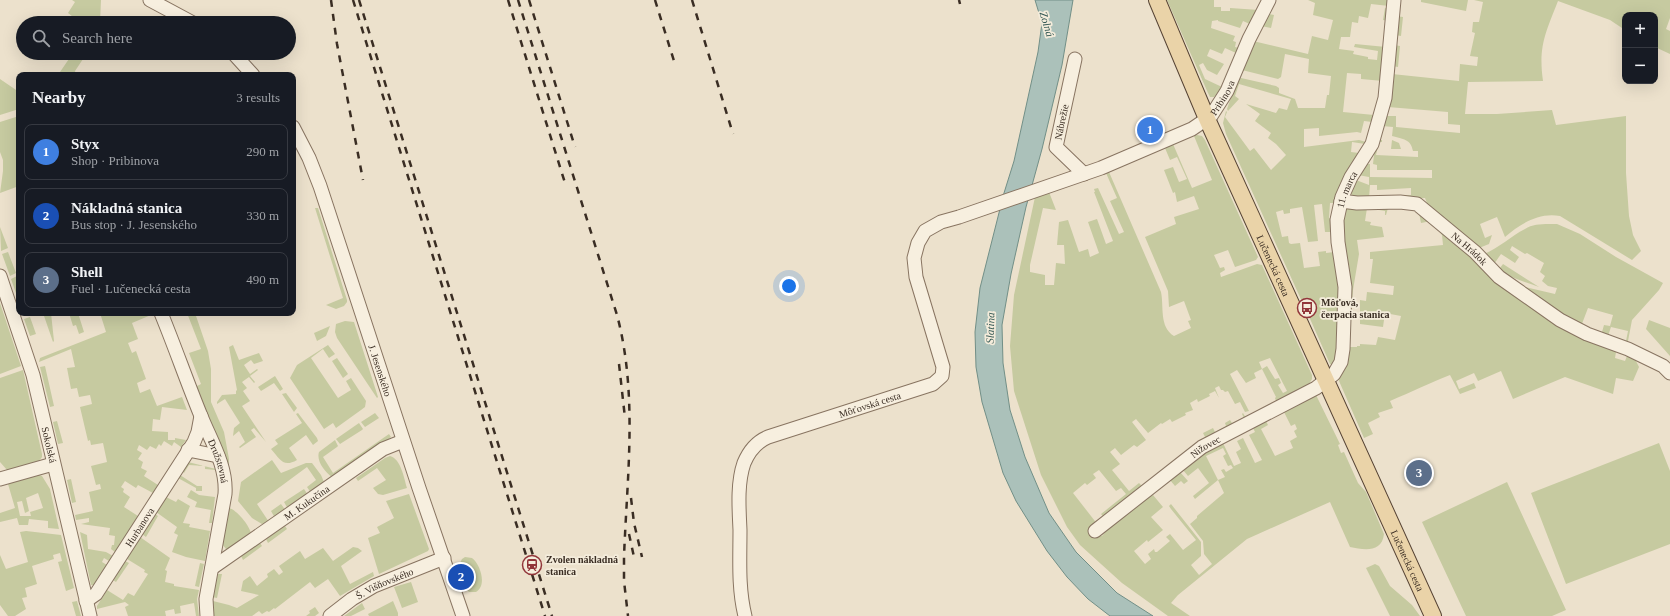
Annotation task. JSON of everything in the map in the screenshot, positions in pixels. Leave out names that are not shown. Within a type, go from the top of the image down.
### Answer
[{"type":"main road","name":"Lučenecká cesta","points":[[1157,0],[1207,119],[1433,616]]},
{"type":"street","points":[[150,0],[180,16]]},
{"type":"street","name":"Pribinova","points":[[987,208],[1101,168],[1192,129],[1207,119],[1215,113],[1227,91],[1249,39],[1269,0]]},
{"type":"street","name":"11. marca","points":[[1326,381],[1334,374],[1340,362],[1343,349],[1345,287],[1337,232],[1341,201],[1351,177],[1372,144],[1384,104],[1388,75],[1389,46],[1394,0]]},
{"type":"street","name":"Nábrežie","points":[[1074,59],[1056,147],[1084,174]]},
{"type":"street","points":[[239,60],[250,72]]},
{"type":"street","name":"J. Jesenského","points":[[296,133],[309,158],[320,186],[403,440],[463,616]]},
{"type":"street","name":"Na Hrádok","points":[[1341,201],[1357,203],[1400,202],[1416,204],[1475,252],[1499,277],[1560,320],[1587,334],[1628,349],[1662,366],[1670,373]]},
{"type":"street","name":"Môťovská cesta","points":[[745,616],[739,574],[740,495],[742,471],[750,453],[757,443],[768,437],[915,391],[933,384],[942,376],[943,368],[915,273],[914,262],[916,250],[922,236],[931,227],[941,222],[987,208]]},
{"type":"street","name":"Sokolská","points":[[0,276],[33,375],[90,616]]},
{"type":"street","name":"Družstevná","points":[[162,316],[222,464],[226,482],[206,599],[207,616]]},
{"type":"street","name":"Nižovec","points":[[1095,531],[1202,447],[1326,381]]},
{"type":"street","name":"Hurbanova","points":[[86,601],[96,594],[188,450],[198,432],[201,415]]},
{"type":"street","name":"M. Kukučína","points":[[212,568],[383,449],[403,440]]},
{"type":"street","points":[[188,450],[218,456]]},
{"type":"street","points":[[0,479],[53,464]]},
{"type":"street","name":"Š. Višňovského","points":[[330,616],[352,599],[374,586],[444,558]]},
{"type":"green space","points":[[72,0],[101,0],[100,16],[72,16],[68,13],[75,2]]},
{"type":"green space","points":[[1167,0],[1214,0],[1214,7],[1221,7],[1221,11],[1230,11],[1230,8],[1259,10],[1261,0],[1264,0],[1252,25],[1243,21],[1240,28],[1218,20],[1212,21],[1211,28],[1235,36],[1233,41],[1236,42],[1235,47],[1239,48],[1236,53],[1225,48],[1222,54],[1210,49],[1207,56],[1224,64],[1217,75],[1207,70],[1203,63],[1199,65],[1205,79],[1222,87],[1214,97],[1210,97],[1208,93]]},
{"type":"green space","points":[[1308,0],[1390,0],[1388,21],[1383,20],[1385,8],[1388,9],[1389,6],[1371,4],[1368,18],[1359,16],[1358,23],[1352,22],[1350,37],[1341,37],[1339,49],[1354,51],[1353,54],[1368,57],[1368,59],[1377,60],[1378,51],[1354,47],[1355,44],[1386,47],[1383,81],[1361,79],[1361,74],[1347,73],[1343,112],[1374,115],[1377,117],[1368,142],[1365,144],[1352,142],[1351,152],[1359,153],[1340,189],[1336,203],[1330,203],[1329,218],[1332,219],[1330,232],[1325,232],[1322,204],[1314,205],[1318,241],[1308,242],[1302,207],[1290,209],[1290,213],[1284,214],[1283,210],[1276,212],[1282,237],[1288,236],[1289,243],[1291,244],[1300,243],[1304,268],[1320,266],[1318,252],[1326,251],[1326,253],[1334,252],[1337,254],[1342,287],[1338,353],[1337,360],[1333,365],[1330,364],[1307,312],[1310,311],[1307,305],[1304,306],[1226,134],[1223,123],[1226,111],[1225,117],[1250,151],[1254,148],[1271,170],[1286,155],[1268,138],[1271,133],[1255,121],[1260,114],[1246,104],[1276,113],[1279,108],[1287,110],[1291,99],[1239,84],[1235,96],[1239,99],[1228,111],[1227,109],[1237,80],[1241,78],[1276,86],[1279,88],[1279,93],[1295,99],[1298,108],[1325,108],[1327,95],[1329,95],[1331,76],[1308,73],[1309,59],[1285,54],[1281,77],[1278,79],[1241,69],[1253,41],[1308,54],[1312,36],[1328,40],[1333,20],[1313,15],[1315,3]],"holes":[[[1364,121],[1372,122],[1366,142],[1359,140],[1304,147],[1304,129],[1319,128],[1319,136],[1357,132],[1361,133]]]},
{"type":"green space","points":[[1421,0],[1468,0],[1466,11],[1421,2]]},
{"type":"green space","points":[[1474,0],[1670,0],[1670,18],[1666,29],[1670,31],[1670,54],[1658,48],[1658,12],[1622,12],[1622,28],[1610,20],[1558,1],[1542,48],[1543,81],[1468,82],[1465,114],[1497,114],[1552,110],[1556,125],[1626,116],[1626,173],[1629,216],[1633,235],[1641,251],[1632,260],[1560,216],[1552,215],[1537,217],[1523,224],[1505,237],[1497,217],[1480,224],[1485,238],[1492,235],[1489,244],[1479,248],[1421,203],[1427,203],[1425,198],[1354,200],[1351,192],[1356,180],[1369,185],[1369,177],[1358,175],[1364,164],[1370,164],[1370,177],[1432,178],[1432,170],[1377,170],[1377,165],[1373,164],[1374,155],[1370,155],[1378,140],[1382,140],[1382,142],[1379,142],[1376,155],[1418,157],[1418,151],[1413,151],[1408,142],[1392,136],[1393,127],[1382,126],[1386,116],[1396,116],[1396,127],[1460,133],[1460,125],[1448,124],[1448,112],[1388,107],[1392,74],[1459,81],[1460,64],[1477,66],[1478,57],[1470,56],[1475,33],[1472,32],[1473,22],[1479,22],[1483,2]],"holes":[[[1370,185],[1377,185],[1377,190],[1411,188],[1411,195],[1369,198]]]},
{"type":"green space","points":[[1269,14],[1274,15],[1271,28],[1261,26]]},
{"type":"green space","points":[[1396,16],[1403,17],[1401,36],[1395,35]]},
{"type":"green space","points":[[1394,45],[1400,46],[1398,67],[1392,66]]},
{"type":"green space","points":[[68,60],[82,60],[75,72],[60,72]]},
{"type":"green space","points":[[0,79],[16,90],[16,110],[0,115]]},
{"type":"green space","points":[[16,117],[16,187],[0,193],[3,160],[0,152],[0,122]]},
{"type":"green space","points":[[1194,136],[1202,136],[1205,140],[1258,257],[1256,260],[1235,267],[1228,250],[1214,255],[1220,268],[1224,267],[1225,270],[1220,273],[1221,277],[1257,264],[1262,265],[1312,375],[1312,379],[1309,384],[1311,387],[1270,407],[1269,405],[1276,401],[1276,397],[1262,369],[1254,373],[1256,378],[1246,383],[1237,370],[1230,374],[1249,411],[1245,412],[1240,402],[1235,404],[1228,391],[1225,392],[1221,390],[1219,386],[1215,388],[1219,398],[1215,391],[1209,394],[1210,396],[1198,402],[1197,399],[1190,403],[1193,410],[1185,413],[1186,415],[1172,422],[1170,419],[1162,424],[1161,423],[1148,433],[1136,419],[1132,422],[1146,440],[1137,447],[1134,445],[1121,455],[1115,448],[1110,452],[1120,464],[1112,470],[1129,491],[1139,483],[1144,488],[1105,519],[1101,514],[1126,494],[1121,488],[1116,491],[1099,470],[1093,474],[1096,478],[1087,485],[1085,483],[1073,493],[1098,525],[1099,536],[1103,535],[1108,525],[1116,518],[1136,504],[1153,495],[1163,507],[1151,517],[1163,530],[1148,542],[1147,540],[1134,551],[1145,564],[1151,559],[1148,554],[1154,549],[1155,552],[1157,552],[1170,541],[1166,537],[1170,534],[1183,550],[1196,540],[1171,509],[1169,506],[1171,504],[1201,542],[1201,556],[1191,565],[1199,575],[1212,564],[1204,554],[1203,541],[1190,524],[1224,493],[1218,480],[1195,499],[1193,496],[1209,483],[1198,468],[1188,476],[1183,470],[1196,455],[1223,443],[1234,466],[1241,463],[1236,452],[1241,449],[1237,441],[1243,438],[1255,463],[1262,460],[1249,435],[1255,432],[1253,428],[1266,421],[1268,425],[1261,429],[1275,456],[1293,448],[1290,441],[1297,437],[1294,431],[1297,429],[1295,424],[1291,426],[1284,412],[1277,416],[1276,413],[1316,395],[1340,444],[1338,445],[1341,453],[1344,452],[1358,483],[1366,492],[1384,534],[1383,540],[1380,544],[1372,549],[1350,547],[1330,502],[1247,539],[1178,595],[1171,603],[1190,616],[1168,616],[1122,583],[1080,545],[1067,527],[1041,475],[1014,391],[1010,346],[1014,295],[1035,197],[1049,192],[1056,210],[1043,208],[1030,265],[1030,272],[1045,275],[1045,285],[1054,285],[1056,263],[1065,264],[1064,245],[1057,245],[1059,222],[1068,220],[1079,252],[1088,249],[1090,257],[1099,253],[1088,222],[1097,219],[1106,244],[1113,241],[1094,189],[1098,188],[1119,234],[1124,232],[1110,201],[1117,198],[1106,173],[1109,172],[1161,292],[1163,316],[1166,327],[1174,336],[1191,328],[1188,321],[1191,320],[1184,301],[1169,307],[1168,291],[1145,237],[1176,224],[1174,217],[1199,209],[1194,196],[1177,202],[1175,192],[1173,193],[1164,170],[1173,167],[1179,182],[1187,179],[1177,157],[1170,160],[1165,148],[1173,144],[1192,188],[1212,180]],"holes":[[[1270,358],[1287,391],[1283,393],[1278,385],[1281,383],[1279,378],[1275,379],[1267,366],[1262,369],[1259,362]],[[1223,448],[1226,454],[1223,456],[1228,466],[1231,465],[1233,468],[1226,472],[1224,469],[1221,470],[1225,477],[1218,480],[1206,456]]]},
{"type":"green space","points":[[1392,140],[1399,143],[1401,149],[1391,149]]},
{"type":"green space","points":[[1345,206],[1388,208],[1385,215],[1385,211],[1367,208],[1365,221],[1371,222],[1370,225],[1382,227],[1384,237],[1357,240],[1359,254],[1353,290],[1351,317],[1348,316],[1342,240]]},
{"type":"green space","points":[[1408,206],[1435,222],[1606,348],[1616,352],[1615,358],[1625,361],[1627,356],[1635,359],[1639,367],[1633,381],[1616,378],[1613,394],[1565,377],[1513,399],[1501,371],[1478,381],[1474,373],[1456,381],[1459,389],[1474,383],[1476,388],[1460,394],[1450,375],[1390,401],[1393,408],[1378,413],[1380,417],[1368,423],[1373,434],[1364,438],[1339,381],[1348,322],[1351,322],[1349,347],[1357,347],[1360,346],[1360,344],[1376,345],[1378,337],[1395,340],[1401,316],[1385,313],[1383,327],[1360,324],[1360,300],[1366,301],[1367,292],[1393,295],[1394,286],[1370,283],[1373,259],[1370,259],[1370,252],[1443,245],[1442,235],[1431,221],[1421,223],[1419,213],[1413,209],[1395,209]]},
{"type":"green space","points":[[315,208],[318,208],[347,300],[344,306],[336,309],[326,305],[343,298]]},
{"type":"green space","points":[[1540,224],[1557,224],[1580,234],[1616,257],[1663,283],[1659,290],[1632,320],[1628,341],[1626,341],[1628,331],[1611,327],[1608,336],[1585,329],[1586,327],[1602,332],[1604,325],[1610,326],[1613,315],[1588,308],[1580,329],[1562,319],[1502,276],[1525,287],[1555,294],[1557,288],[1548,286],[1542,281],[1545,276],[1540,272],[1544,263],[1527,253],[1525,254],[1512,246],[1510,250],[1519,257],[1515,263],[1501,254],[1494,264],[1500,268],[1503,264],[1539,287],[1516,279],[1502,272],[1489,263],[1484,257],[1484,254],[1495,249],[1529,227]]},
{"type":"green space","points":[[0,227],[8,248],[1,251]]},
{"type":"green space","points":[[8,252],[16,273],[10,276],[2,254]]},
{"type":"green space","points":[[16,276],[16,293],[11,279]]},
{"type":"green space","points":[[0,303],[21,366],[0,374]]},
{"type":"green space","points":[[44,316],[51,316],[53,342]]},
{"type":"green space","points":[[70,316],[79,316],[84,332],[79,334],[76,325],[73,326]]},
{"type":"green space","points":[[101,316],[149,316],[132,323],[138,339],[128,343],[132,353],[136,351],[146,379],[137,383],[140,393],[150,389],[157,406],[182,397],[187,410],[162,407],[160,420],[153,419],[152,431],[168,432],[168,440],[175,440],[175,438],[186,440],[181,447],[174,442],[172,446],[164,441],[161,446],[159,444],[156,449],[150,446],[147,450],[139,445],[137,450],[142,453],[138,459],[143,462],[141,468],[147,471],[144,476],[158,485],[153,493],[138,485],[136,488],[125,481],[121,487],[124,489],[123,492],[130,497],[124,507],[138,516],[115,552],[111,549],[112,545],[114,545],[115,536],[109,535],[110,528],[81,524],[89,522],[89,518],[76,520],[75,515],[93,511],[89,492],[101,489],[100,484],[96,485],[91,466],[107,462],[103,443],[91,445],[90,440],[88,441],[80,407],[92,404],[90,395],[79,397],[77,388],[71,389],[67,368],[75,367],[71,349],[39,362],[40,358],[106,332]]},
{"type":"green space","points":[[188,316],[196,316],[208,351],[211,369],[211,402],[224,432],[229,459],[229,471],[195,387],[201,384],[189,353],[201,349]]},
{"type":"green space","points":[[30,317],[36,334],[30,336],[24,319]]},
{"type":"green space","points":[[1649,320],[1670,328],[1670,356],[1646,329]]},
{"type":"green space","points":[[345,321],[354,322],[378,397],[377,398],[337,338],[335,332],[336,324]]},
{"type":"green space","points":[[330,326],[326,336],[317,341],[314,333]]},
{"type":"green space","points":[[233,345],[239,360],[259,353],[263,361],[254,364],[251,360],[244,365],[250,374],[257,369],[258,370],[250,376],[255,382],[254,383],[249,377],[242,382],[247,388],[243,391],[250,401],[242,406],[266,442],[254,428],[251,430],[256,437],[240,448],[239,447],[245,442],[239,431],[233,436],[234,428],[240,423],[225,399],[217,404],[222,395],[236,394],[237,390],[229,347]]},
{"type":"green space","points":[[328,345],[335,354],[329,358],[323,349],[311,358],[338,398],[351,390],[346,381],[351,378],[366,401],[365,407],[336,428],[333,423],[324,429],[290,378],[297,365]]},
{"type":"green space","points":[[337,358],[348,374],[343,378],[332,361]]},
{"type":"green space","points":[[45,366],[54,406],[50,407],[40,367]]},
{"type":"green space","points":[[23,370],[42,457],[39,461],[7,470],[0,462],[0,378]]},
{"type":"green space","points":[[275,376],[283,389],[280,391],[274,383],[261,391],[258,387]]},
{"type":"green space","points":[[286,393],[297,408],[294,412],[282,394]]},
{"type":"green space","points":[[298,413],[318,441],[313,445],[306,435],[289,448],[297,460],[285,463],[279,459],[271,449],[278,444],[275,440],[302,423],[296,414]]},
{"type":"green space","points":[[375,413],[379,418],[365,427],[361,422]]},
{"type":"green space","points":[[1243,413],[1247,420],[1201,444],[1199,440],[1205,437],[1203,433],[1213,428],[1215,432],[1226,426],[1225,423],[1230,420],[1232,423],[1244,418]]},
{"type":"green space","points":[[57,421],[63,443],[58,444],[53,422]]},
{"type":"green space","points":[[359,423],[363,429],[340,444],[336,439]]},
{"type":"green space","points":[[389,434],[391,437],[386,441],[332,477],[320,463],[318,455],[319,452],[335,440],[338,446],[323,457],[333,473]]},
{"type":"green space","points":[[1659,443],[1670,471],[1670,544],[1566,584],[1531,493]]},
{"type":"green space","points":[[390,456],[397,461],[407,488],[383,495],[378,494],[373,488],[386,480],[377,468],[358,481],[356,478]]},
{"type":"green space","points":[[272,460],[281,473],[306,463],[312,463],[321,475],[324,482],[322,486],[311,493],[307,487],[316,480],[307,467],[257,504],[269,522],[262,524],[252,518],[238,501],[241,482]]},
{"type":"green space","points":[[188,462],[204,466],[189,465],[184,473],[182,471]]},
{"type":"green space","points":[[205,466],[216,469],[216,470],[205,469]]},
{"type":"green space","points":[[1180,472],[1188,481],[1184,484],[1181,481],[1175,486],[1170,480]]},
{"type":"green space","points":[[39,475],[42,476],[50,489],[59,529],[48,528],[48,521],[29,519],[28,525],[19,525],[17,518],[0,522],[0,513],[15,508],[8,484]],"holes":[[[38,493],[43,508],[30,512],[31,516],[20,516],[17,502],[22,501],[25,513],[29,511],[26,498]]]},
{"type":"green space","points":[[180,475],[197,486],[202,486],[202,491],[196,491],[196,488],[178,478]]},
{"type":"green space","points":[[71,479],[76,502],[72,503],[67,480]]},
{"type":"green space","points":[[1507,482],[1566,610],[1552,616],[1466,616],[1422,522]]},
{"type":"green space","points":[[304,489],[308,495],[288,509],[284,502]]},
{"type":"green space","points":[[191,490],[199,495],[215,497],[212,523],[209,523],[211,510],[195,507],[197,502],[187,497]]},
{"type":"green space","points":[[409,494],[429,549],[428,551],[379,574],[368,538],[380,533],[377,527],[394,518],[386,501]]},
{"type":"green space","points":[[166,497],[176,502],[178,499],[190,506],[183,523],[190,524],[189,527],[210,531],[205,561],[172,552],[178,535],[174,533],[177,527],[156,512]]},
{"type":"green space","points":[[281,504],[286,511],[275,518],[271,511]]},
{"type":"green space","points":[[229,508],[242,518],[251,533],[229,549],[226,549],[222,544]]},
{"type":"green space","points":[[155,514],[158,516],[146,537],[142,534]]},
{"type":"green space","points":[[285,526],[287,529],[268,543],[266,539]]},
{"type":"green space","points":[[26,531],[61,535],[74,588],[66,591],[58,562],[62,561],[60,553],[53,555],[54,559],[32,566],[37,584],[25,588],[27,597],[22,598],[26,609],[15,616],[8,616],[0,605],[0,555],[6,569],[28,562],[20,532]]},
{"type":"green space","points":[[80,532],[87,535],[88,549],[106,552],[113,556],[109,561],[104,558],[102,562],[107,565],[94,585],[91,585]]},
{"type":"green space","points":[[140,537],[170,558],[165,570],[167,571],[165,582],[174,584],[174,586],[199,590],[197,599],[199,616],[196,616],[194,603],[180,606],[181,613],[175,614],[174,609],[165,611],[166,616],[128,616],[125,607],[129,605],[125,602],[97,609],[97,606],[107,590],[123,600],[128,593],[134,596],[148,574],[144,572],[145,570],[127,559]]},
{"type":"green space","points":[[260,543],[262,546],[243,560],[241,556]]},
{"type":"green space","points":[[353,547],[362,551],[341,566],[350,584],[373,572],[374,576],[340,596],[328,579],[315,588],[310,582],[269,612],[267,611],[262,614],[259,611],[252,616],[214,616],[213,601],[237,608],[259,595],[241,591],[243,581],[250,576],[257,586],[268,577],[267,574],[274,569],[279,575],[283,572],[279,566],[300,551],[305,559],[323,548],[333,561]]},
{"type":"green space","points":[[465,557],[472,558],[475,561],[482,575],[481,585],[476,592],[469,592],[464,586],[459,565]]},
{"type":"green space","points":[[125,561],[129,563],[116,582],[113,580]]},
{"type":"green space","points":[[200,563],[204,564],[199,587],[195,586]]},
{"type":"green space","points":[[1375,564],[1379,566],[1390,586],[1412,605],[1420,616],[1390,616],[1366,568]]},
{"type":"green space","points":[[218,574],[222,574],[217,598],[212,597]]},
{"type":"green space","points":[[411,582],[418,602],[402,608],[394,587]]},
{"type":"green space","points":[[77,601],[81,616],[76,616],[72,602]]},
{"type":"green space","points":[[393,601],[398,616],[369,616],[368,614]]},
{"type":"green space","points":[[362,603],[365,609],[351,616],[344,616]]},
{"type":"green space","points":[[315,607],[319,613],[315,616],[306,616],[310,613],[309,611]]},
{"type":"water","points":[[1035,0],[1073,0],[1062,65],[1042,149],[1026,207],[1011,274],[1002,325],[1003,363],[1010,410],[1025,457],[1049,513],[1076,552],[1117,593],[1153,616],[1110,616],[1088,599],[1067,577],[1047,551],[1016,501],[1003,473],[982,402],[976,367],[975,332],[980,288],[1004,193],[1014,161],[1038,52],[1042,23]]},
{"type":"railway","points":[[331,0],[337,44],[363,180]]},
{"type":"railway","points":[[353,0],[545,616]]},
{"type":"railway","points":[[359,0],[552,616]]},
{"type":"railway","points":[[508,0],[565,183]]},
{"type":"railway","points":[[518,0],[617,315],[623,345],[627,375],[630,435],[624,557],[624,581],[628,616]]},
{"type":"railway","points":[[529,0],[575,147]]},
{"type":"railway","points":[[655,0],[674,61]]},
{"type":"railway","points":[[692,0],[733,134]]},
{"type":"railway","points":[[959,0],[960,4]]},
{"type":"railway","points":[[619,364],[625,418]]},
{"type":"railway","points":[[631,498],[634,523],[642,557]]},
{"type":"railway","points":[[629,534],[634,557]]},
{"type":"place","name":"Styx","points":[[1150,130]]},
{"type":"place","name":"Môťová, čerpacia stanica","points":[[1307,308]]},
{"type":"place","name":"Shell","points":[[1419,473]]},
{"type":"place","name":"Zvolen nákladná stanica","points":[[532,565]]},
{"type":"place","name":"Nákladná stanica","points":[[461,577]]},
{"type":"water label","name":"Zolná","points":[[1047,24]]},
{"type":"water label","name":"Slatina","points":[[990,328]]}]
